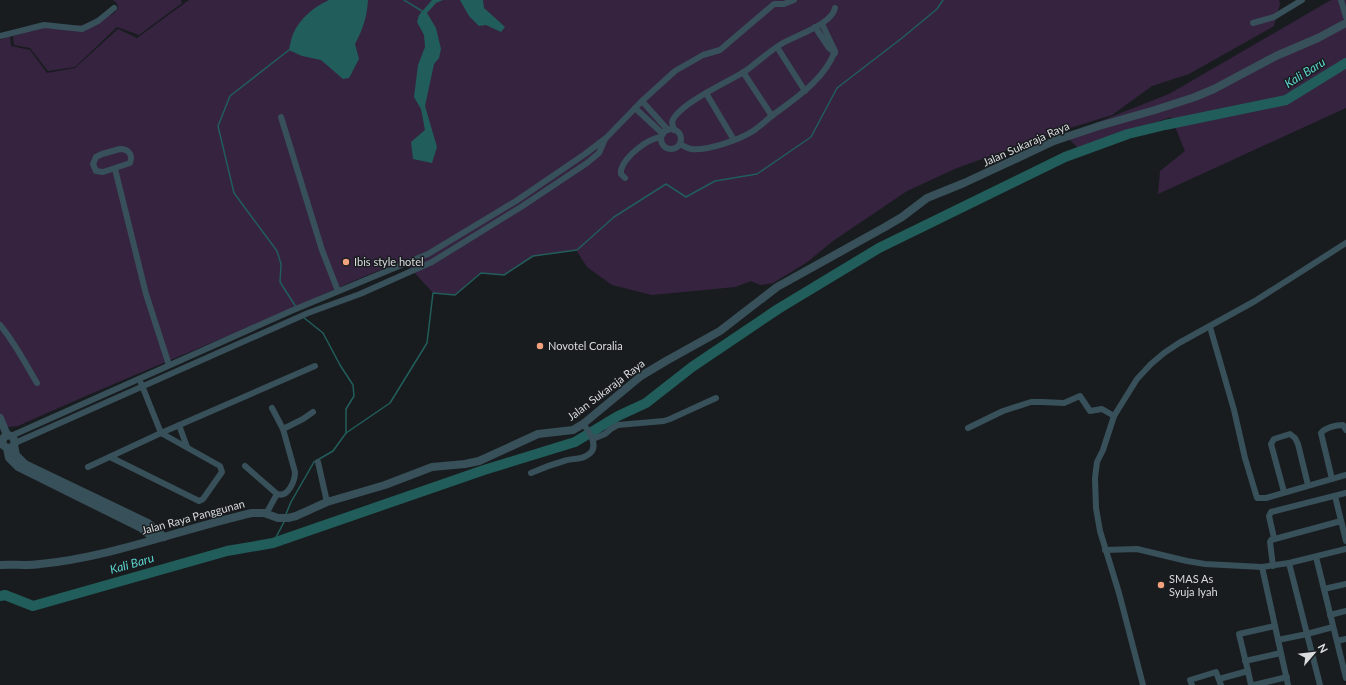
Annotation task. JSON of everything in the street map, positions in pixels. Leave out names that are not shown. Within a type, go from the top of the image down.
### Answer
[{"type":"street","points":[[7,442],[169,365],[305,305],[428,254],[522,197],[606,138],[658,85],[687,63],[703,55],[720,50],[775,2],[784,4],[794,0]]},
{"type":"street","points":[[1253,23],[1274,16],[1302,0]]},
{"type":"street","points":[[1341,0],[1346,17]]},
{"type":"street","points":[[0,36],[44,26],[82,29],[98,20],[114,8]]},
{"type":"street","points":[[680,144],[674,149],[666,148],[663,145],[676,114],[706,93],[743,72],[777,47],[822,24],[834,12],[835,8]]},
{"type":"street","name":"Jalan Sukaraja Raya","points":[[432,467],[465,464],[479,461],[538,434],[567,432],[585,426],[641,376],[666,360],[720,331],[777,287],[902,217],[913,207],[927,198],[990,172],[1054,141],[1155,110],[1208,91],[1276,56],[1318,38],[1346,23]]},
{"type":"street","points":[[680,144],[689,148],[697,149],[723,144],[734,140],[751,132],[805,91],[829,64],[835,53],[835,50],[822,24]]},
{"type":"street","points":[[815,27],[829,48],[835,53]]},
{"type":"street","points":[[777,47],[805,91]]},
{"type":"street","points":[[743,72],[772,116]]},
{"type":"street","points":[[706,93],[734,140]]},
{"type":"street","points":[[642,101],[667,133]]},
{"type":"street","points":[[635,108],[667,133],[680,136],[680,144]]},
{"type":"street","points":[[281,117],[320,243],[338,291]]},
{"type":"street","points":[[625,178],[621,174],[621,170],[627,159],[645,143],[667,133]]},
{"type":"street","points":[[7,442],[142,386],[308,313],[432,262],[587,164],[599,153],[606,138]]},
{"type":"street","points":[[120,149],[127,150],[131,157],[130,163],[115,169],[97,172],[94,166],[96,157],[120,149]]},
{"type":"street","points":[[115,169],[146,294],[169,365]]},
{"type":"street","points":[[1143,685],[1119,593],[1105,550],[1096,508],[1097,462],[1103,450],[1114,416],[1131,388],[1151,364],[1179,343],[1256,301],[1346,243]]},
{"type":"street","points":[[428,254],[432,262]]},
{"type":"street","points":[[365,281],[369,289]]},
{"type":"street","points":[[0,326],[11,338],[37,383]]},
{"type":"street","points":[[1210,327],[1257,498],[1266,498],[1346,475]]},
{"type":"street","points":[[88,467],[161,433],[315,366]]},
{"type":"street","points":[[110,457],[195,500],[202,501],[222,472],[220,466],[161,433],[140,379]]},
{"type":"street","points":[[968,428],[1003,411],[1031,402],[1064,403],[1080,396],[1090,411],[1102,409],[1114,416]]},
{"type":"street","points":[[593,438],[602,436],[618,424],[664,421],[716,398]]},
{"type":"street","points":[[245,466],[277,494],[287,492],[295,478],[295,472],[283,429],[272,408]]},
{"type":"street","points":[[283,429],[313,412]]},
{"type":"street","points":[[0,418],[7,442],[19,459],[25,464],[141,528],[155,538]]},
{"type":"street","points":[[1332,479],[1320,433],[1325,429],[1343,424],[1346,430]]},
{"type":"street","points":[[179,425],[187,447]]},
{"type":"street","points":[[531,473],[564,461],[586,457],[592,449],[593,438],[585,426]]},
{"type":"street","points":[[1284,492],[1271,444],[1274,439],[1290,434],[1296,438],[1308,485]]},
{"type":"street","points":[[318,462],[327,502]]},
{"type":"street","name":"Jalan Raya Panggunan","points":[[0,565],[34,565],[65,561],[122,548],[155,538],[164,537],[259,512],[278,518],[288,518],[327,502],[385,485],[432,467]]},
{"type":"street","points":[[74,491],[148,523],[164,537]]},
{"type":"street","points":[[1274,538],[1269,516],[1271,512],[1346,493]]},
{"type":"street","points":[[266,514],[277,494]]},
{"type":"street","points":[[1335,496],[1346,541]]},
{"type":"street","points":[[1273,566],[1270,542],[1274,538],[1341,521]]},
{"type":"street","points":[[1105,550],[1137,548],[1187,561],[1205,564],[1262,567],[1289,563],[1346,549]]},
{"type":"street","points":[[1316,557],[1330,615],[1345,666],[1346,678]]},
{"type":"street","points":[[1289,563],[1320,685]]},
{"type":"street","points":[[1262,567],[1288,685]]},
{"type":"street","points":[[1324,590],[1346,584]]},
{"type":"street","points":[[1330,615],[1346,611]]},
{"type":"street","points":[[1251,685],[1239,634],[1275,626]]},
{"type":"street","points":[[1278,640],[1334,627]]},
{"type":"street","points":[[1337,641],[1346,639]]},
{"type":"street","points":[[1246,661],[1281,653]]},
{"type":"street","points":[[1192,685],[1190,680],[1216,672],[1220,682],[1248,671]]},
{"type":"street","points":[[1254,685],[1287,677]]},
{"type":"shaded area","points":[[113,0],[181,0],[182,3],[139,35],[117,27],[75,67],[48,71],[30,48],[14,45],[13,36],[45,27],[82,25],[105,14],[111,15],[118,8],[117,3]]},
{"type":"shaded area","points":[[189,0],[1279,0],[1280,4],[1274,26],[1189,74],[1152,86],[1112,115],[1057,132],[957,168],[907,191],[833,241],[806,263],[773,283],[760,285],[751,281],[735,287],[652,295],[612,285],[587,267],[576,250],[533,256],[504,275],[481,273],[455,295],[433,293],[404,261],[349,283],[18,426],[7,427],[0,418],[0,40],[10,36],[11,46],[30,50],[47,73],[75,68],[118,29],[137,38]]},
{"type":"shaded area","points":[[329,0],[368,0],[364,23],[355,44],[359,59],[349,78],[343,79],[321,60],[302,56],[289,50],[293,34],[299,23],[318,6]]},
{"type":"shaded area","points":[[432,0],[443,0],[436,3],[427,13],[436,28],[441,49],[439,58],[434,64],[425,106],[437,147],[432,163],[413,159],[411,142],[425,130],[421,109],[414,97],[418,65],[425,47],[424,35],[417,22],[419,15]]},
{"type":"shaded area","points":[[460,0],[483,0],[484,8],[505,27],[501,32],[486,25],[479,26],[469,16]]},
{"type":"shaded area","points":[[1331,0],[1346,0],[1346,108],[1158,194],[1160,171],[1185,151],[1171,117],[1078,148],[1070,140],[1088,126],[1169,94]]},
{"type":"waterway","points":[[404,0],[422,11]]},
{"type":"waterway","points":[[346,433],[390,403],[427,343],[433,293],[455,295],[481,273],[504,275],[533,256],[577,250],[614,217],[666,184],[686,197],[715,181],[757,174],[811,137],[837,88],[937,9],[943,0]]},
{"type":"waterway","points":[[289,50],[230,96],[218,126],[234,193],[277,251],[281,264],[280,282],[296,307]]},
{"type":"waterway","name":"Kali Baru","points":[[0,596],[5,595],[33,606],[227,551],[273,543],[484,470],[575,442],[618,416],[646,403],[692,367],[778,309],[879,248],[1065,157],[1128,134],[1286,100],[1346,63]]},
{"type":"waterway","points":[[286,514],[291,502],[314,462],[333,451],[346,433],[346,409],[354,396],[353,385],[340,365],[323,333],[303,317]]},
{"type":"waterway","points":[[273,543],[284,522]]},
{"type":"place","name":"Ibis style hotel","points":[[346,262]]},
{"type":"place","name":"Novotel Coralia","points":[[540,346]]},
{"type":"place","name":"SMAS As Syuja Iyah","points":[[1161,585]]}]
